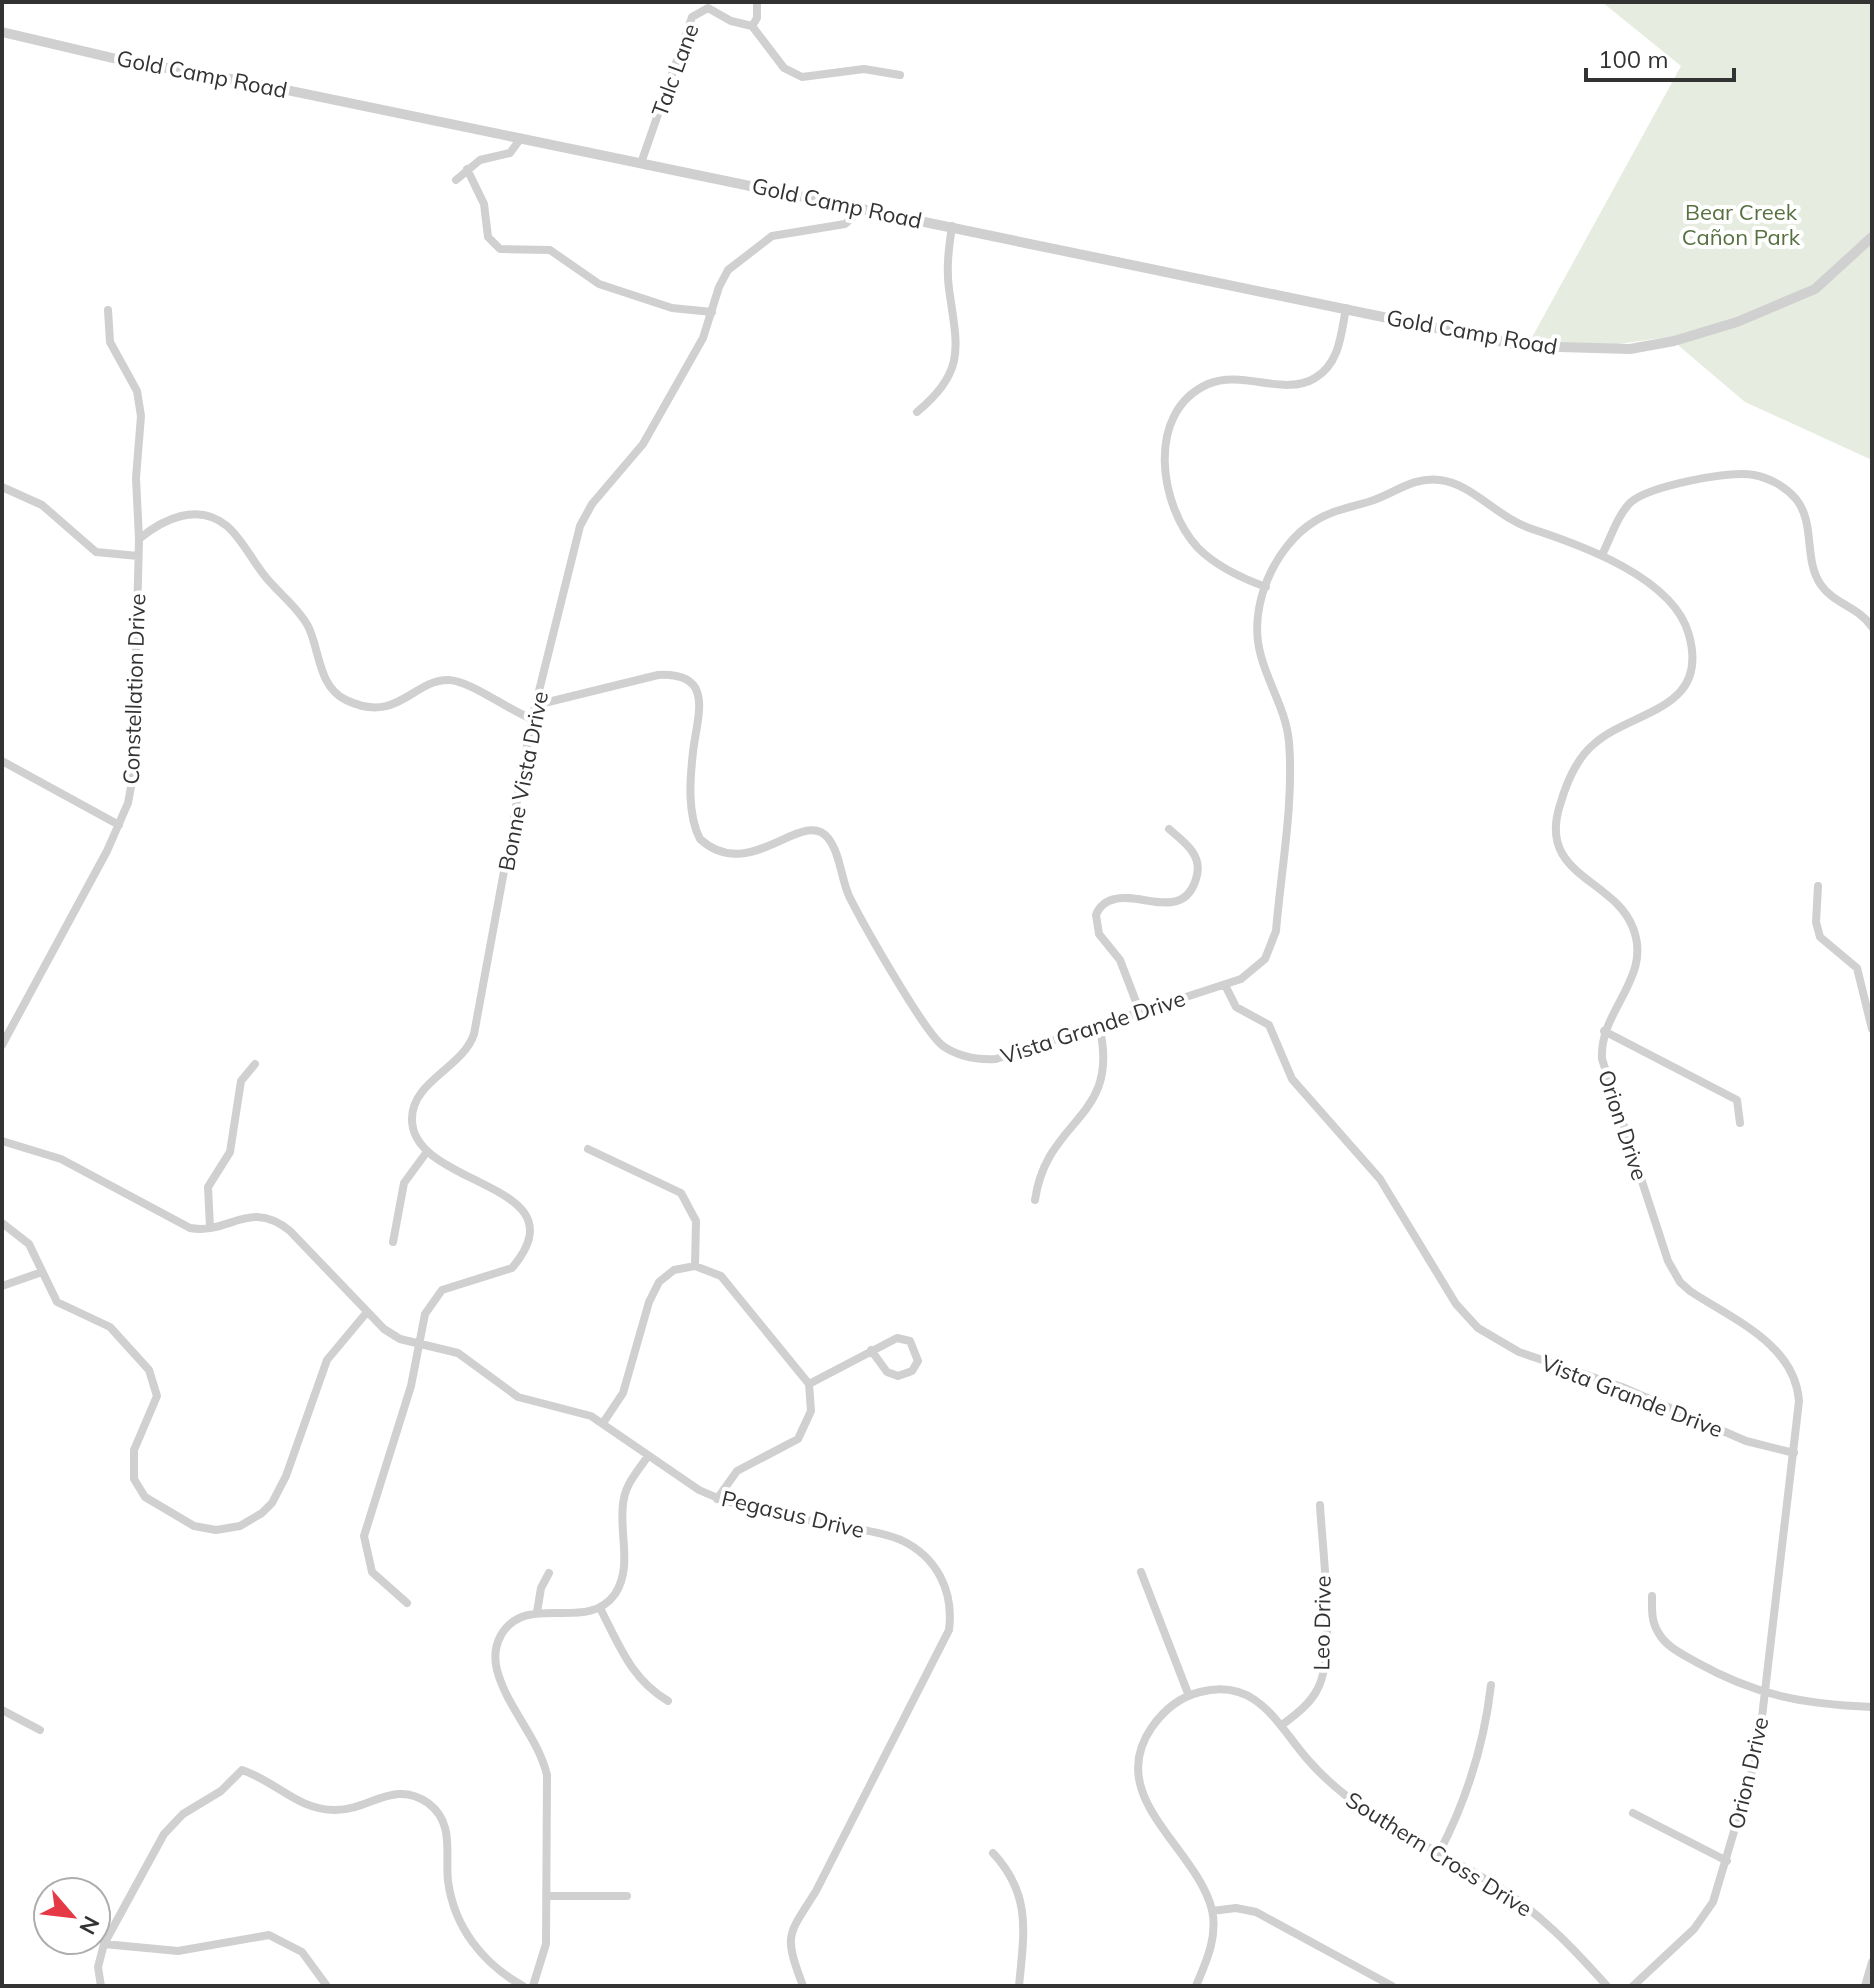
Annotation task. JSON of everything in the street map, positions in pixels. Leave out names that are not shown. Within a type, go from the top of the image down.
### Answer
[{"type":"street","points":[[757,2],[757,18],[752,26],[784,68],[802,77],[864,69],[900,75]]},
{"type":"street","name":"Talc Lane","points":[[641,163],[692,17],[708,8],[731,21],[752,26]]},
{"type":"street","name":"Gold Camp Road","points":[[2,32],[121,60],[521,138],[1523,346],[1602,351],[1674,341],[1802,296],[1831,276],[1872,237]]},
{"type":"street","points":[[456,180],[467,169],[489,156],[510,153],[521,138]]},
{"type":"street","points":[[467,169],[484,204],[488,237],[500,249],[550,250],[599,284],[672,308],[712,312]]},
{"type":"street","name":"Bonne Vista Drive","points":[[426,1153],[414,1135],[412,1114],[420,1095],[461,1057],[474,1034],[532,719],[580,526],[592,504],[643,444],[703,338],[723,278],[751,250],[781,232],[845,224],[863,208]]},
{"type":"street","points":[[917,412],[945,385],[955,362],[957,337],[947,267],[952,226]]},
{"type":"street","points":[[1266,587],[1220,566],[1187,534],[1168,492],[1165,457],[1169,429],[1188,397],[1208,384],[1232,378],[1296,384],[1317,377],[1336,353],[1346,308]]},
{"type":"street","name":"Constellation Drive","points":[[2,1045],[119,825],[133,776],[140,404],[137,391],[110,342],[108,310]]},
{"type":"street","points":[[1602,555],[1627,506],[1641,495],[1732,474],[1757,475],[1776,482],[1795,498],[1807,521],[1818,580],[1828,593],[1855,608],[1872,627]]},
{"type":"street","name":"Orion Drive","points":[[1225,985],[1241,979],[1259,966],[1270,951],[1276,931],[1289,743],[1283,710],[1258,644],[1258,620],[1266,587],[1286,547],[1307,526],[1334,511],[1381,498],[1423,479],[1458,484],[1506,519],[1602,555],[1639,577],[1673,607],[1687,627],[1692,651],[1689,674],[1677,696],[1658,712],[1594,744],[1581,758],[1559,806],[1556,829],[1567,862],[1619,906],[1631,922],[1638,943],[1634,975],[1604,1031],[1602,1048],[1605,1071],[1668,1261],[1680,1282],[1777,1349],[1791,1368],[1799,1401],[1758,1751],[1727,1861],[1717,1893],[1702,1920],[1633,1986]]},
{"type":"street","points":[[2,487],[42,505],[96,552],[138,556]]},
{"type":"street","points":[[139,539],[165,520],[177,516],[201,515],[227,526],[266,578],[302,616],[330,687],[346,700],[383,707],[407,700],[432,683],[450,680],[532,719]]},
{"type":"street","name":"Vista Grande Drive","points":[[536,705],[658,675],[686,680],[694,686],[700,702],[692,763],[692,804],[700,839],[715,849],[737,854],[765,849],[806,829],[825,834],[857,909],[928,1030],[945,1048],[969,1057],[996,1059],[1225,985],[1236,1007],[1269,1025],[1284,1066],[1380,1179],[1456,1304],[1491,1338],[1519,1352],[1622,1387],[1746,1441],[1794,1453]]},
{"type":"street","points":[[2,761],[119,825]]},
{"type":"street","points":[[1140,1012],[1120,960],[1099,934],[1096,915],[1102,906],[1116,898],[1162,904],[1172,903],[1187,893],[1197,876],[1195,857],[1169,829]]},
{"type":"street","points":[[1818,886],[1816,922],[1820,937],[1857,968],[1872,1029]]},
{"type":"street","points":[[1035,1200],[1040,1174],[1049,1154],[1091,1105],[1102,1082],[1106,1060],[1099,1025]]},
{"type":"street","points":[[1604,1031],[1737,1100],[1740,1123]]},
{"type":"street","points":[[210,1227],[208,1187],[230,1152],[241,1081],[255,1064]]},
{"type":"street","name":"Pegasus Drive","points":[[2,1141],[61,1159],[183,1225],[198,1229],[251,1216],[273,1219],[290,1231],[392,1335],[458,1353],[518,1397],[582,1413],[603,1423],[648,1456],[717,1499],[903,1541],[927,1558],[948,1591],[950,1619],[942,1648],[816,1891],[794,1921],[790,1948],[803,1986]]},
{"type":"street","points":[[588,1149],[681,1193],[696,1221],[695,1266]]},
{"type":"street","points":[[393,1242],[404,1183],[426,1153],[511,1197],[523,1212],[528,1239],[519,1260],[503,1274],[451,1286],[435,1296],[425,1314],[409,1396],[364,1536],[372,1572],[407,1603]]},
{"type":"street","points":[[2,1223],[29,1244],[57,1302],[118,1333],[153,1379],[155,1405],[132,1459],[139,1489],[145,1497],[185,1522],[216,1530],[251,1521],[272,1503],[289,1469],[327,1360],[367,1312]]},
{"type":"street","points":[[603,1423],[623,1393],[653,1291],[674,1270],[695,1266],[713,1271],[729,1284],[809,1384],[809,1421],[798,1439],[737,1471],[717,1499]]},
{"type":"street","points":[[2,1286],[42,1272]]},
{"type":"street","points":[[809,1384],[871,1350],[894,1338],[904,1338],[916,1347],[918,1361],[912,1371],[898,1376],[887,1372],[871,1350]]},
{"type":"street","points":[[533,1986],[545,1954],[547,1775],[495,1662],[498,1641],[509,1624],[537,1612],[579,1613],[600,1608],[615,1593],[623,1577],[624,1498],[648,1456]]},
{"type":"street","name":"Leo Drive","points":[[1282,1725],[1309,1702],[1324,1674],[1326,1647],[1320,1505]]},
{"type":"street","points":[[1141,1572],[1189,1696],[1166,1710],[1150,1730],[1141,1754],[1139,1780],[1149,1807],[1203,1888],[1212,1911],[1212,1942],[1196,1986]]},
{"type":"street","points":[[537,1612],[541,1588],[549,1573]]},
{"type":"street","points":[[1652,1596],[1654,1624],[1672,1648],[1764,1695],[1813,1704],[1872,1707]]},
{"type":"street","points":[[600,1608],[631,1670],[645,1686],[668,1701]]},
{"type":"street","points":[[1439,1853],[1471,1782],[1486,1728],[1491,1685]]},
{"type":"street","name":"Southern Cross Drive","points":[[1189,1696],[1216,1690],[1241,1693],[1262,1702],[1303,1755],[1338,1791],[1374,1818],[1498,1887],[1536,1914],[1607,1986]]},
{"type":"street","points":[[2,1710],[40,1730]]},
{"type":"street","points":[[112,1929],[164,1834],[183,1814],[214,1797],[238,1772],[245,1770],[299,1803],[312,1807],[349,1808],[397,1793],[426,1802],[446,1828],[448,1883],[466,1933],[497,1970],[523,1986]]},
{"type":"street","points":[[1633,1813],[1727,1861]]},
{"type":"street","points":[[993,1853],[1008,1869],[1020,1893],[1023,1922],[1019,1986]]},
{"type":"street","points":[[547,1896],[627,1896]]},
{"type":"street","points":[[1212,1911],[1236,1908],[1256,1912],[1392,1986]]},
{"type":"street","points":[[112,1945],[178,1951],[269,1935],[302,1952],[327,1986]]},
{"type":"street","points":[[101,1956],[98,1967],[101,1986]]},
{"type":"street","points":[[1865,1986],[1872,1962]]},
{"type":"green space","name":"Bear Creek Cañon Park","points":[[1602,2],[1872,2],[1872,460],[1745,402],[1679,346],[1676,336],[1611,345],[1530,341],[1681,66]]}]
